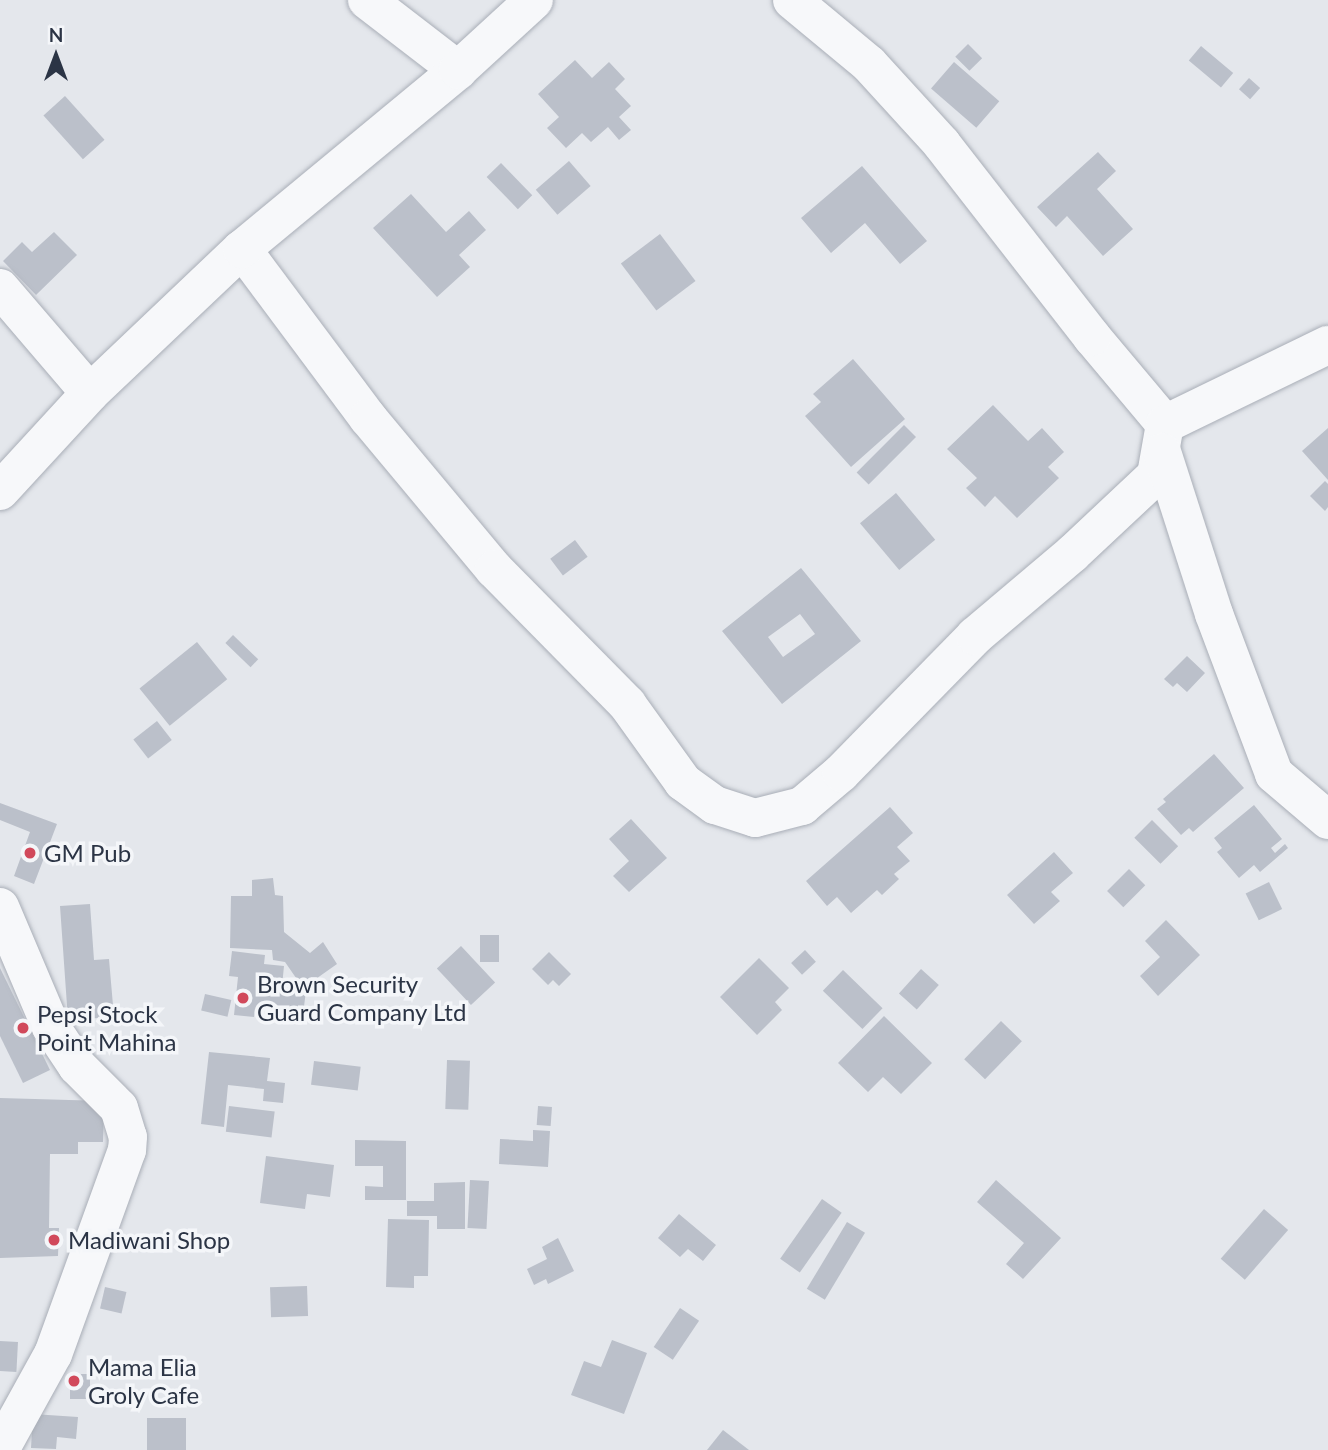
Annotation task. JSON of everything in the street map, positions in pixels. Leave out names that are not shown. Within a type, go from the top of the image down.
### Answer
[{"type":"street","points":[[367,0],[458,70]]},
{"type":"street","points":[[0,491],[90,393],[242,249],[458,70],[534,0]]},
{"type":"street","points":[[792,0],[869,64],[942,144],[1092,337],[1164,438],[1214,614],[1274,774],[1328,820]]},
{"type":"street","points":[[242,249],[368,418],[494,569],[627,705],[683,782],[715,805],[755,818],[802,806],[841,773],[975,636],[1072,554],[1156,475],[1164,438],[1328,345]]},
{"type":"street","points":[[0,288],[90,393]]},
{"type":"street","points":[[0,907],[51,1027],[77,1066],[118,1108],[128,1137],[127,1150],[53,1354],[0,1450]]},
{"type":"building","points":[[968,44],[982,58],[969,71],[955,57]]},
{"type":"building","points":[[1201,46],[1233,73],[1221,88],[1189,61]]},
{"type":"building","points":[[575,60],[592,78],[609,62],[625,79],[615,89],[631,106],[619,117],[631,130],[619,140],[608,127],[591,142],[582,133],[566,148],[547,128],[559,117],[538,94]]},
{"type":"building","points":[[954,62],[999,101],[976,128],[931,88]]},
{"type":"building","points":[[1249,78],[1260,88],[1250,99],[1239,89]]},
{"type":"building","points":[[65,96],[104,140],[83,159],[43,115]]},
{"type":"building","points":[[1098,152],[1116,171],[1097,189],[1133,229],[1103,256],[1067,216],[1056,227],[1037,207]]},
{"type":"building","points":[[569,161],[591,186],[557,215],[536,190]]},
{"type":"building","points":[[501,163],[532,195],[518,209],[487,177]]},
{"type":"building","points":[[862,166],[927,241],[900,264],[865,223],[831,253],[801,218]]},
{"type":"building","points":[[411,194],[446,232],[469,211],[486,230],[459,255],[470,267],[437,297],[373,228]]},
{"type":"building","points":[[54,232],[77,255],[36,295],[3,261],[22,242],[32,252]]},
{"type":"building","points":[[660,234],[696,281],[656,311],[621,263]]},
{"type":"building","points":[[853,359],[905,419],[851,467],[805,416],[821,402],[813,394]]},
{"type":"building","points":[[993,405],[1028,441],[1042,428],[1064,452],[1048,467],[1059,478],[1017,518],[995,496],[985,507],[966,488],[977,478],[947,449]]},
{"type":"building","points":[[904,425],[916,437],[869,484],[857,472]]},
{"type":"building","points":[[1328,428],[1328,480],[1302,451]]},
{"type":"building","points":[[1325,481],[1328,484],[1328,507],[1325,511],[1310,496]]},
{"type":"building","points":[[896,493],[935,540],[899,570],[860,523]]},
{"type":"building","points":[[575,540],[588,557],[563,575],[550,559]]},
{"type":"building","points":[[801,568],[861,641],[782,704],[722,631]],"holes":[[[800,614],[815,634],[783,657],[768,637]]]},
{"type":"building","points":[[233,635],[258,659],[251,667],[225,643]]},
{"type":"building","points":[[197,642],[227,679],[170,726],[139,689]]},
{"type":"building","points":[[1187,656],[1205,673],[1187,692],[1177,683],[1173,687],[1164,679]]},
{"type":"building","points":[[157,721],[172,740],[148,758],[133,739]]},
{"type":"building","points":[[1214,754],[1244,788],[1193,832],[1189,828],[1181,835],[1157,809],[1166,802],[1163,799]]},
{"type":"building","points":[[0,803],[57,824],[34,884],[14,876],[30,832],[0,820]]},
{"type":"building","points":[[1254,805],[1282,839],[1271,848],[1275,853],[1285,844],[1288,848],[1260,872],[1254,865],[1239,878],[1217,852],[1222,848],[1214,838]]},
{"type":"building","points":[[890,807],[913,833],[897,847],[910,861],[894,874],[899,879],[882,895],[877,890],[851,913],[837,897],[827,906],[806,881]]},
{"type":"building","points":[[631,819],[667,858],[629,892],[613,876],[629,861],[609,839]]},
{"type":"building","points":[[1152,820],[1178,846],[1160,864],[1134,838]]},
{"type":"building","points":[[1054,852],[1073,873],[1051,892],[1060,901],[1034,924],[1007,895]]},
{"type":"building","points":[[1129,869],[1145,885],[1123,907],[1107,891]]},
{"type":"building","points":[[273,878],[275,895],[283,896],[284,932],[310,953],[323,942],[337,964],[303,988],[285,962],[273,960],[272,950],[230,948],[231,896],[252,896],[252,880]]},
{"type":"building","points":[[1269,882],[1282,909],[1259,920],[1246,893]]},
{"type":"building","points":[[90,904],[94,960],[109,959],[114,1017],[68,1020],[60,906]]},
{"type":"building","points":[[1166,920],[1200,955],[1158,996],[1140,976],[1160,957],[1145,941]]},
{"type":"building","points":[[480,935],[499,935],[499,962],[480,962]]},
{"type":"building","points":[[461,946],[495,983],[471,1005],[437,969]]},
{"type":"building","points":[[805,950],[816,962],[802,975],[791,963]]},
{"type":"building","points":[[232,951],[265,955],[264,964],[284,966],[282,986],[306,991],[303,1014],[255,1009],[254,1017],[234,1015],[238,977],[229,976]]},
{"type":"building","points":[[549,952],[571,974],[559,986],[553,980],[548,985],[532,969]]},
{"type":"building","points":[[759,958],[789,988],[775,1002],[782,1010],[757,1035],[720,997]]},
{"type":"building","points":[[0,968],[50,1070],[23,1083],[0,1036]]},
{"type":"building","points":[[921,969],[939,985],[917,1010],[899,994]]},
{"type":"building","points":[[843,970],[883,1008],[862,1029],[823,991]]},
{"type":"building","points":[[205,994],[231,1000],[227,1017],[201,1011]]},
{"type":"building","points":[[884,1016],[932,1063],[901,1094],[883,1077],[868,1092],[838,1063]]},
{"type":"building","points":[[1001,1021],[1022,1041],[985,1079],[964,1059]]},
{"type":"building","points":[[209,1052],[270,1058],[267,1081],[285,1083],[283,1103],[263,1101],[264,1089],[228,1085],[224,1127],[201,1124]]},
{"type":"building","points":[[447,1060],[470,1061],[468,1110],[445,1109]]},
{"type":"building","points":[[314,1061],[361,1067],[358,1091],[311,1085]]},
{"type":"building","points":[[0,1098],[104,1101],[103,1142],[78,1142],[78,1154],[50,1154],[49,1228],[59,1228],[58,1256],[0,1258]]},
{"type":"building","points":[[229,1106],[275,1112],[271,1137],[226,1132]]},
{"type":"building","points":[[538,1106],[552,1107],[551,1126],[537,1125]]},
{"type":"building","points":[[533,1130],[550,1131],[548,1167],[499,1164],[500,1139],[533,1141]]},
{"type":"building","points":[[355,1140],[406,1141],[406,1200],[365,1200],[365,1186],[383,1187],[383,1166],[355,1166]]},
{"type":"building","points":[[266,1156],[334,1165],[330,1197],[307,1194],[305,1209],[260,1203]]},
{"type":"building","points":[[470,1180],[489,1181],[486,1229],[467,1228]]},
{"type":"building","points":[[996,1180],[1061,1238],[1023,1279],[1006,1264],[1024,1243],[977,1202]]},
{"type":"building","points":[[465,1182],[465,1229],[437,1229],[437,1216],[407,1216],[407,1201],[434,1201],[434,1183]]},
{"type":"building","points":[[822,1199],[842,1213],[800,1273],[780,1259]]},
{"type":"building","points":[[1264,1209],[1288,1230],[1245,1280],[1221,1259]]},
{"type":"building","points":[[679,1214],[716,1245],[703,1261],[688,1249],[680,1257],[658,1238]]},
{"type":"building","points":[[388,1219],[429,1220],[428,1276],[414,1276],[414,1288],[386,1287]]},
{"type":"building","points":[[847,1222],[865,1233],[825,1300],[807,1289]]},
{"type":"building","points":[[558,1238],[574,1271],[548,1284],[546,1279],[534,1285],[527,1269],[547,1259],[542,1247]]},
{"type":"building","points":[[307,1286],[308,1316],[271,1317],[270,1287]]},
{"type":"building","points":[[105,1287],[126,1292],[121,1313],[100,1308]]},
{"type":"building","points":[[680,1308],[699,1321],[673,1360],[654,1347]]},
{"type":"building","points":[[612,1340],[647,1353],[624,1414],[571,1395],[584,1361],[601,1367]]},
{"type":"building","points":[[0,1341],[18,1342],[16,1372],[0,1371]]},
{"type":"building","points":[[70,1374],[90,1374],[90,1399],[70,1399]]},
{"type":"building","points":[[33,1414],[78,1417],[76,1439],[57,1437],[56,1449],[31,1448]]},
{"type":"building","points":[[147,1418],[186,1418],[186,1450],[147,1450]]},
{"type":"building","points":[[723,1430],[749,1450],[707,1450]]},
{"type":"place","name":"GM Pub","points":[[30,853]]},
{"type":"place","name":"Brown Security Guard Company Ltd","points":[[243,998]]},
{"type":"place","name":"Pepsi Stock Point Mahina","points":[[23,1028]]},
{"type":"place","name":"Madiwani Shop","points":[[54,1240]]},
{"type":"place","name":"Mama Elia Groly Cafe","points":[[74,1381]]}]
